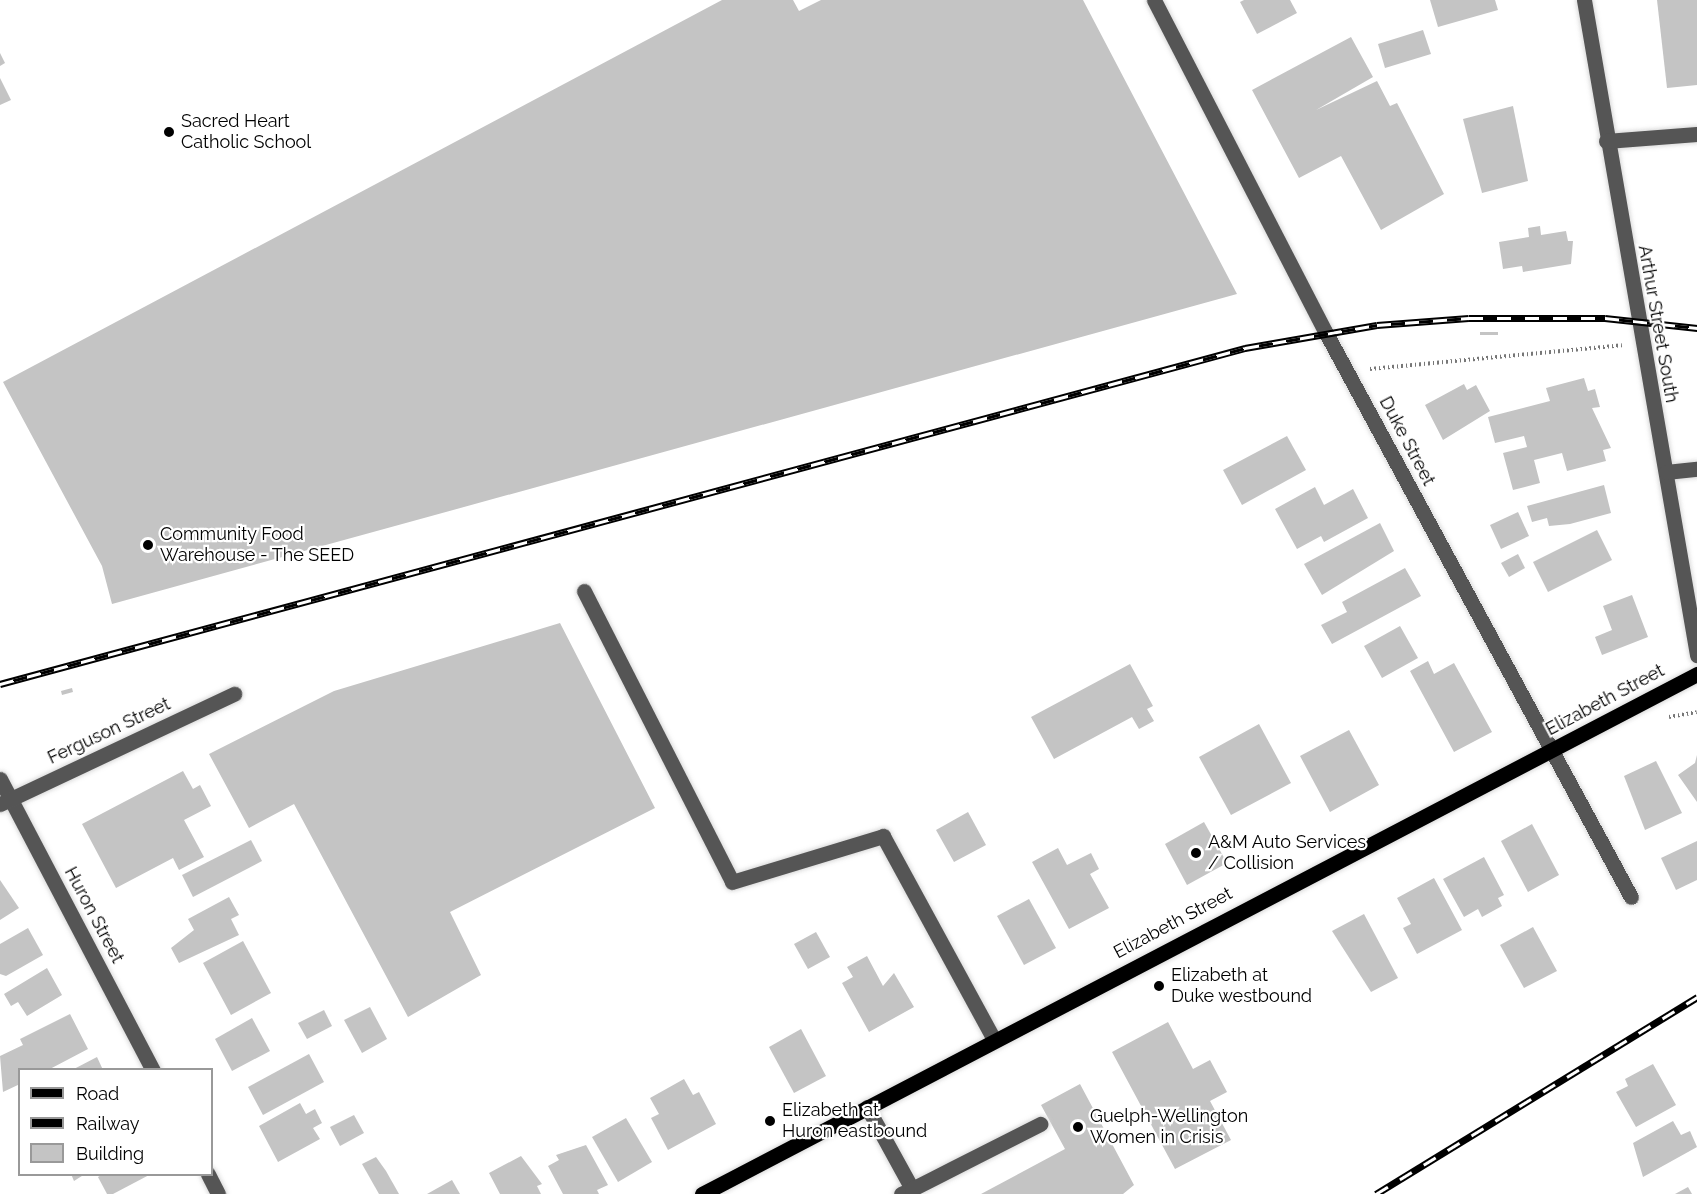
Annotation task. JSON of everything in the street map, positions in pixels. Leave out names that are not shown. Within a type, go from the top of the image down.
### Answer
[{"type":"main road","name":"Elizabeth Street","points":[[702,1194],[1697,674]]},
{"type":"street","name":"Duke Street","points":[[1154,0],[1350,375],[1631,897]]},
{"type":"street","name":"Arthur Street South","points":[[1584,0],[1641,344],[1666,472],[1697,655]]},
{"type":"street","points":[[1606,141],[1697,134]]},
{"type":"street","points":[[1666,472],[1697,469]]},
{"type":"street","points":[[584,591],[732,882],[883,836],[994,1040]]},
{"type":"street","name":"Ferguson Street","points":[[5,801],[234,694]]},
{"type":"street","name":"Huron Street","points":[[0,779],[5,801],[152,1068]]},
{"type":"street","points":[[867,1107],[906,1192],[1040,1124]]},
{"type":"street","points":[[209,1176],[218,1194]]},
{"type":"path","points":[[1350,375],[1383,366],[1641,344]]},
{"type":"building","points":[[722,0],[793,0],[799,11],[821,0],[1083,0],[1237,294],[112,604],[102,566],[3,382]]},
{"type":"building","points":[[1244,0],[1290,0],[1297,13],[1257,34],[1240,2]]},
{"type":"building","points":[[1430,0],[1495,0],[1498,10],[1438,27]]},
{"type":"building","points":[[1657,0],[1697,0],[1697,85],[1667,88]]},
{"type":"building","points":[[1423,30],[1431,54],[1385,68],[1378,44]]},
{"type":"building","points":[[1351,37],[1373,77],[1316,110],[1377,81],[1390,106],[1397,103],[1444,194],[1381,230],[1341,156],[1299,178],[1252,90]]},
{"type":"building","points":[[0,53],[5,63],[0,66]]},
{"type":"building","points":[[0,78],[11,100],[0,105]]},
{"type":"building","points":[[1513,106],[1528,181],[1482,193],[1463,119]]},
{"type":"building","points":[[1540,226],[1541,235],[1566,231],[1568,241],[1573,241],[1571,264],[1523,272],[1522,266],[1503,269],[1499,242],[1529,237],[1528,228]]},
{"type":"building","points":[[1480,332],[1498,332],[1498,335],[1480,335]]},
{"type":"building","points":[[1584,378],[1588,391],[1595,389],[1600,407],[1592,408],[1611,448],[1603,450],[1606,461],[1567,471],[1562,453],[1534,460],[1540,483],[1513,490],[1503,453],[1527,447],[1524,436],[1495,443],[1488,417],[1550,401],[1546,388]]},
{"type":"building","points":[[1464,384],[1467,390],[1476,385],[1490,411],[1443,440],[1425,405]]},
{"type":"building","points":[[1287,436],[1306,470],[1242,505],[1223,470]]},
{"type":"building","points":[[1604,485],[1611,513],[1570,524],[1549,526],[1547,518],[1532,522],[1527,506]]},
{"type":"building","points":[[1315,487],[1324,505],[1353,489],[1368,518],[1324,542],[1321,536],[1297,549],[1275,509]]},
{"type":"building","points":[[1518,512],[1529,536],[1501,549],[1490,525]]},
{"type":"building","points":[[1380,523],[1394,551],[1322,595],[1304,564]]},
{"type":"building","points":[[1597,530],[1612,560],[1548,592],[1533,562]]},
{"type":"building","points":[[1518,554],[1525,568],[1509,577],[1501,563]]},
{"type":"building","points":[[1405,568],[1421,596],[1332,644],[1321,625],[1347,612],[1342,602]]},
{"type":"building","points":[[1632,595],[1648,637],[1602,655],[1595,637],[1612,630],[1603,606]]},
{"type":"building","points":[[560,623],[655,808],[450,912],[481,975],[408,1017],[294,804],[249,828],[209,754],[334,691]]},
{"type":"building","points":[[1400,626],[1418,658],[1382,678],[1364,646]]},
{"type":"building","points":[[1428,661],[1434,674],[1454,663],[1492,732],[1454,752],[1410,671]]},
{"type":"building","points":[[1130,664],[1153,706],[1147,709],[1154,721],[1139,729],[1132,717],[1054,759],[1031,717]]},
{"type":"building","points":[[72,688],[73,692],[62,695],[61,691]]},
{"type":"building","points":[[1259,724],[1291,783],[1231,815],[1199,757]]},
{"type":"building","points":[[1349,730],[1379,785],[1330,812],[1300,756]]},
{"type":"building","points":[[1697,755],[1697,802],[1678,775],[1695,763]]},
{"type":"building","points":[[1656,761],[1682,813],[1645,830],[1624,776]]},
{"type":"building","points":[[183,771],[193,789],[200,785],[211,806],[184,820],[204,857],[179,870],[173,858],[116,888],[82,824]]},
{"type":"building","points":[[968,812],[986,845],[954,862],[936,830]]},
{"type":"building","name":"A&M Auto Services / Collision","points":[[1204,822],[1227,863],[1187,885],[1165,844]]},
{"type":"building","points":[[1532,824],[1559,875],[1528,892],[1501,841]]},
{"type":"building","points":[[251,840],[262,861],[193,897],[182,875]]},
{"type":"building","points":[[1697,841],[1697,880],[1676,890],[1661,858]]},
{"type":"building","points":[[1058,848],[1067,865],[1091,853],[1099,869],[1090,874],[1109,908],[1069,929],[1032,862]]},
{"type":"building","points":[[1484,857],[1504,895],[1498,898],[1502,906],[1482,917],[1478,909],[1464,917],[1443,879]]},
{"type":"building","points":[[1434,878],[1462,930],[1417,954],[1403,928],[1411,924],[1397,898]]},
{"type":"building","points":[[0,880],[19,908],[0,920]]},
{"type":"building","points":[[229,897],[239,915],[231,919],[239,935],[179,963],[171,948],[194,930],[188,919]]},
{"type":"building","points":[[1029,899],[1056,948],[1024,965],[997,916]]},
{"type":"building","points":[[1364,914],[1398,978],[1371,992],[1332,931]]},
{"type":"building","points":[[1533,927],[1557,971],[1524,988],[1500,945]]},
{"type":"building","points":[[28,928],[43,955],[6,976],[0,974],[0,944]]},
{"type":"building","points":[[816,932],[830,957],[808,969],[794,944]]},
{"type":"building","points":[[243,941],[271,993],[231,1015],[203,963]]},
{"type":"building","points":[[867,956],[883,986],[894,973],[914,1007],[869,1032],[842,983],[853,977],[847,967]]},
{"type":"building","points":[[47,968],[62,995],[27,1016],[18,1002],[11,1006],[4,994]]},
{"type":"building","points":[[370,1007],[387,1039],[362,1053],[344,1020]]},
{"type":"building","points":[[324,1010],[332,1026],[307,1039],[298,1023]]},
{"type":"building","points":[[70,1014],[88,1049],[52,1068],[18,1068],[18,1085],[3,1092],[0,1056],[23,1045],[20,1039]]},
{"type":"building","points":[[252,1018],[270,1051],[232,1071],[215,1039]]},
{"type":"building","points":[[1168,1022],[1193,1069],[1210,1060],[1227,1092],[1210,1101],[1231,1140],[1175,1169],[1112,1052]]},
{"type":"building","points":[[801,1029],[826,1076],[794,1093],[769,1047]]},
{"type":"building","points":[[309,1054],[324,1082],[263,1115],[248,1087]]},
{"type":"building","points":[[97,1057],[102,1068],[76,1068]]},
{"type":"building","points":[[1653,1064],[1676,1105],[1636,1127],[1616,1092],[1628,1086],[1625,1079]]},
{"type":"building","points":[[684,1079],[693,1095],[699,1092],[716,1124],[668,1150],[651,1118],[659,1114],[650,1098]]},
{"type":"building","name":"Guelph-Wellington Women in Crisis","points":[[1080,1084],[1134,1185],[1123,1194],[981,1194],[1065,1149],[1041,1105]]},
{"type":"building","points":[[300,1103],[306,1114],[315,1109],[322,1123],[313,1128],[320,1139],[278,1162],[259,1126]]},
{"type":"building","points":[[354,1115],[364,1133],[340,1146],[330,1127]]},
{"type":"building","points":[[626,1118],[652,1162],[618,1182],[592,1137]]},
{"type":"building","points":[[1673,1121],[1681,1135],[1690,1131],[1697,1147],[1643,1177],[1633,1143]]},
{"type":"building","points":[[586,1145],[608,1185],[597,1190],[599,1194],[563,1194],[548,1166],[559,1160],[556,1155]]},
{"type":"building","points":[[521,1156],[542,1184],[537,1186],[541,1194],[500,1194],[489,1173]]},
{"type":"building","points":[[376,1157],[399,1194],[379,1194],[362,1164]]},
{"type":"building","points":[[72,1176],[82,1176],[74,1181]]},
{"type":"building","points":[[147,1176],[113,1194],[107,1194],[98,1177]]},
{"type":"building","points":[[452,1180],[460,1194],[427,1194]]},
{"type":"building","points":[[1688,1187],[1692,1194],[1675,1194]]},
{"type":"railway","points":[[0,684],[1245,348],[1377,325],[1469,318],[1605,318],[1697,328]]},
{"type":"railway","points":[[1376,1194],[1697,997]]},
{"type":"place","name":"Sacred Heart Catholic School","points":[[169,132]]},
{"type":"place","name":"Community Food Warehouse - The SEED","points":[[148,545]]},
{"type":"place","name":"A&M Auto Services / Collision","points":[[1196,853]]},
{"type":"place","name":"Elizabeth at Duke westbound","points":[[1159,986]]},
{"type":"place","name":"Elizabeth at Huron eastbound","points":[[770,1121]]},
{"type":"place","name":"Guelph-Wellington Women in Crisis","points":[[1078,1127]]}]
